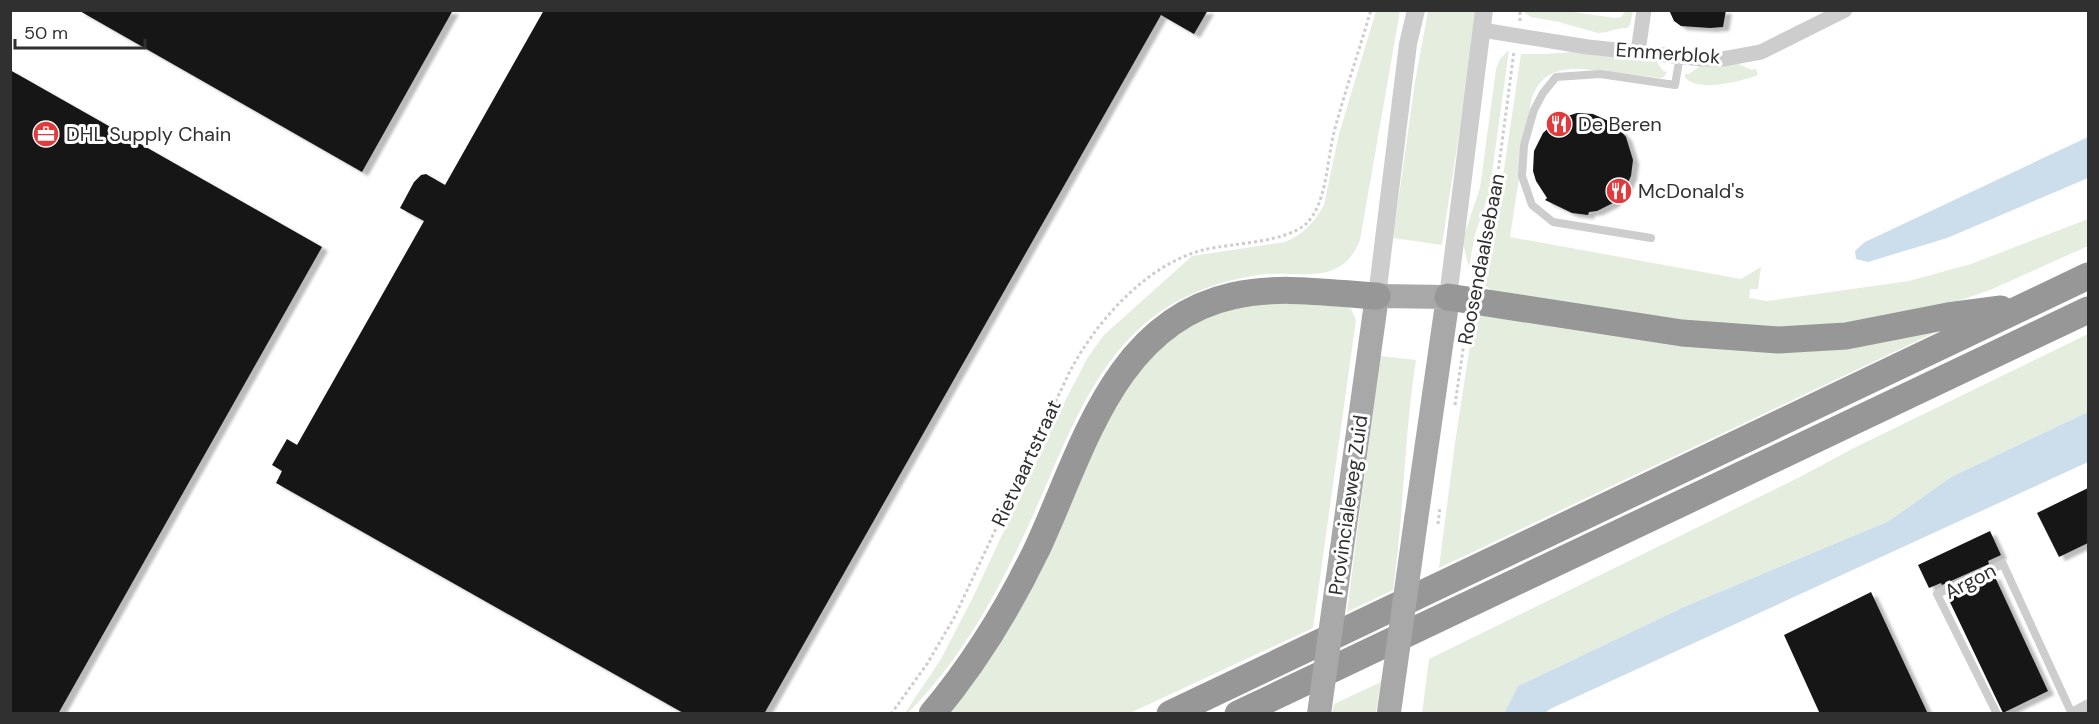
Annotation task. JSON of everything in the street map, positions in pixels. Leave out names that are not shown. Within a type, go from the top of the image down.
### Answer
[{"type":"highway","points":[[1170,714],[2088,276]]},
{"type":"highway","points":[[932,714],[993,629],[1036,550],[1100,407],[1125,368],[1146,345],[1169,325],[1197,309],[1231,296],[1274,289],[1377,296]]},
{"type":"highway","points":[[1459,298],[1682,333],[1778,340],[1846,336],[1948,316],[2029,305]]},
{"type":"highway","points":[[1238,714],[2088,310]]},
{"type":"main road","points":[[1377,296],[1459,298],[1416,520],[1389,713]]},
{"type":"main road","name":"Provincialeweg Zuid","points":[[1319,714],[1377,296]]},
{"type":"street","points":[[1377,296],[1408,44],[1416,10]]},
{"type":"street","name":"Roosendaalsebaan","points":[[1459,298],[1454,250],[1484,10]]},
{"type":"street","points":[[1638,52],[1644,10]]},
{"type":"street","name":"Emmerblok","points":[[1482,30],[1588,47],[1702,59],[1723,59],[1761,52],[1845,10]]},
{"type":"street","name":"Argon","points":[[2073,714],[2088,707]]},
{"type":"lane","points":[[1651,238],[1553,222],[1532,205],[1526,192],[1522,176],[1524,146],[1534,110],[1543,93],[1557,77],[1600,74],[1676,85],[1680,56]]},
{"type":"lane","name":"Argon","points":[[1996,714],[1937,594],[2003,564],[2073,714]]},
{"type":"path","name":"Rietvaartstraat","points":[[891,714],[927,664],[954,618],[1081,350],[1095,330],[1119,304],[1176,259],[1202,251],[1284,236],[1308,222],[1322,194],[1334,132],[1371,10]]},
{"type":"path","name":"Roosendaalsebaan","points":[[1453,414],[1459,298],[1496,188],[1520,10]]},
{"type":"shaded area","points":[[1376,11],[1400,11],[1360,240],[1352,255],[1342,265],[1317,274],[1258,275],[1205,288],[1169,306],[1134,334],[1114,356],[1082,408],[1019,547],[978,622],[946,669],[908,713],[905,713],[941,659],[973,597],[1065,401],[1088,357],[1104,335],[1192,256],[1285,242],[1303,231],[1320,211],[1324,205],[1339,134]]},
{"type":"shaded area","points":[[1428,11],[1475,11],[1465,95],[1442,245],[1393,238],[1415,82]]},
{"type":"shaded area","points":[[1525,11],[1566,11],[1616,18],[1621,17],[1626,11],[1633,11],[1630,25],[1627,28],[1598,33],[1531,17],[1525,13]]},
{"type":"shaded area","points":[[1509,50],[1489,195],[1475,234],[1469,267],[1463,244],[1464,235],[1480,188],[1496,69],[1500,59]]},
{"type":"shaded area","points":[[1572,52],[1656,61],[1663,71],[1667,72],[1664,77],[1660,78],[1573,69],[1562,70],[1543,79],[1536,88],[1531,101],[1510,237],[1741,279],[1761,267],[1758,289],[1750,289],[1749,298],[1767,301],[1909,281],[1971,264],[2088,219],[2088,246],[1990,290],[1952,303],[1866,322],[1742,329],[1495,292],[1480,283],[1487,238],[1499,203],[1521,54]]},
{"type":"shaded area","points":[[1738,64],[1752,70],[1756,69],[1758,75],[1709,85],[1691,82],[1685,77],[1685,74],[1689,74],[1700,66]]},
{"type":"shaded area","points":[[1267,303],[1339,303],[1351,309],[1356,320],[1313,628],[1130,713],[944,714],[1120,389],[1168,340],[1198,322],[1236,308]]},
{"type":"shaded area","points":[[1475,312],[1656,342],[1934,333],[1439,568]]},
{"type":"shaded area","points":[[2088,334],[2088,412],[1951,477],[1889,521],[1686,606],[1518,686],[1504,713],[1422,714],[1429,659]]},
{"type":"shaded area","points":[[1380,356],[1416,360],[1393,590],[1347,612]]},
{"type":"shaded area","points":[[1381,682],[1376,713],[1332,713],[1334,704]]},
{"type":"water","points":[[2088,137],[2088,178],[1947,238],[1868,262],[1856,259],[1855,251],[1865,242]]},
{"type":"water","points":[[2088,412],[2088,462],[1545,713],[1504,713],[1518,686],[1686,606],[1889,521],[1951,477]]},
{"type":"building","points":[[78,10],[453,10],[362,172]]},
{"type":"building","points":[[544,10],[1208,10],[1194,34],[1161,15],[764,714],[685,714],[276,483],[282,471],[272,465],[287,439],[297,445],[424,221],[400,208],[414,182],[421,175],[426,174],[445,185]]},
{"type":"building","points":[[1669,10],[1726,10],[1723,27],[1710,28],[1681,26],[1674,21]]},
{"type":"building","points":[[10,70],[322,247],[58,714],[10,714]]},
{"type":"building","points":[[1577,113],[1593,114],[1615,124],[1626,137],[1633,160],[1631,176],[1624,191],[1613,203],[1597,211],[1589,212],[1588,215],[1572,213],[1545,200],[1547,198],[1536,181],[1533,171],[1534,151],[1543,133],[1558,119]]},
{"type":"building","points":[[2088,488],[2088,543],[2059,557],[2037,513]]},
{"type":"building","points":[[1990,531],[2001,555],[1988,561],[1989,564],[1942,585],[1941,583],[1929,588],[1918,565]]},
{"type":"building","points":[[1994,575],[2048,691],[2003,713],[1947,596]]},
{"type":"building","points":[[1871,592],[1928,714],[1820,714],[1784,635]]},
{"type":"place","name":"De Beren","points":[[1559,124]]},
{"type":"place","name":"DHL Supply Chain","points":[[46,134]]},
{"type":"place","name":"McDonald's","points":[[1619,191]]}]
